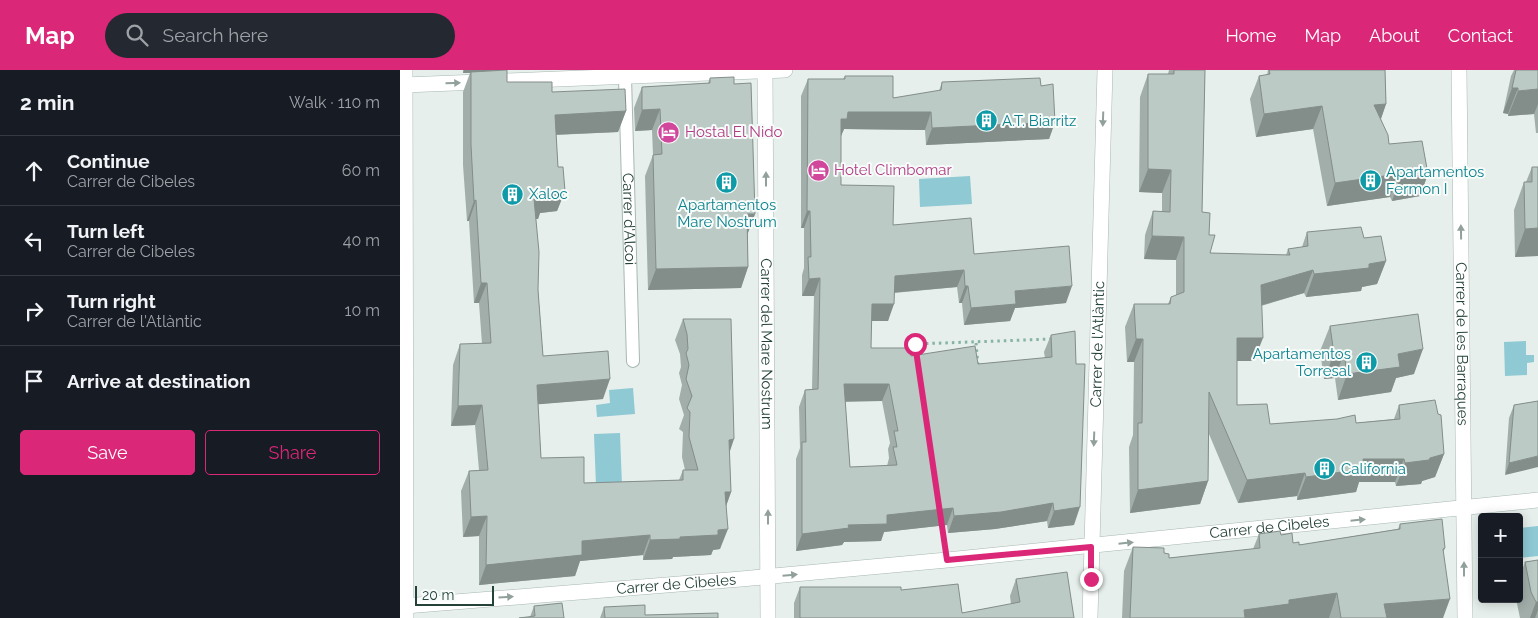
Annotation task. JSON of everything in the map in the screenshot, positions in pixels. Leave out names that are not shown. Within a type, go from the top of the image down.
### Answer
[{"type":"street","points":[[406,612],[403,80],[625,76],[785,70]]},
{"type":"street","name":"Carrer de l'Atlàntic","points":[[1090,618],[1105,70]]},
{"type":"street","name":"Carrer de les Barraques","points":[[1458,70],[1464,618]]},
{"type":"street","name":"Carrer del Mare Nostrum","points":[[765,71],[768,618]]},
{"type":"street","name":"Carrer de Cibeles","points":[[406,612],[1091,547],[1538,500]]},
{"type":"lane","name":"Carrer d'Alcoi","points":[[625,76],[633,361]]},
{"type":"path","points":[[918,364],[915,344],[1058,338]]},
{"type":"path","points":[[976,342],[979,372]]},
{"type":"path","points":[[941,521],[947,560]]},
{"type":"water","points":[[970,176],[972,204],[920,207],[919,179]]},
{"type":"water","points":[[1526,341],[1526,355],[1534,355],[1534,362],[1527,363],[1527,375],[1505,376],[1504,342]]},
{"type":"water","points":[[633,388],[635,414],[597,417],[596,405],[610,403],[609,390]]},
{"type":"water","points":[[620,433],[622,486],[596,486],[594,434]]},
{"type":"water","points":[[1538,526],[1538,556],[1523,558],[1523,528]]},
{"type":"building","points":[[507,70],[507,82],[552,82],[552,92],[625,89],[626,111],[555,115],[558,167],[563,167],[565,191],[545,193],[545,199],[534,199],[539,252],[538,290],[543,356],[608,351],[610,379],[537,385],[541,458],[584,457],[584,483],[683,480],[683,470],[698,470],[689,437],[690,412],[687,408],[692,396],[686,379],[689,365],[686,353],[688,349],[687,334],[683,319],[731,319],[734,439],[729,440],[731,492],[725,492],[728,529],[718,530],[718,535],[650,540],[650,535],[582,541],[582,555],[486,565],[487,516],[471,517],[469,471],[488,470],[482,405],[458,406],[460,344],[491,343],[487,283],[481,283],[476,200],[474,201],[471,145],[471,72]]},
{"type":"building","points":[[1174,70],[1205,70],[1202,212],[1210,213],[1209,235],[1215,235],[1210,253],[1290,255],[1288,249],[1308,246],[1307,232],[1361,227],[1364,238],[1381,236],[1386,261],[1369,264],[1369,268],[1314,274],[1313,270],[1261,285],[1263,338],[1237,338],[1237,405],[1267,404],[1270,424],[1337,419],[1355,415],[1356,423],[1400,419],[1399,405],[1435,400],[1438,414],[1441,415],[1444,454],[1429,460],[1405,463],[1404,459],[1363,459],[1364,469],[1306,477],[1305,473],[1247,480],[1209,392],[1208,481],[1138,490],[1138,423],[1142,423],[1143,339],[1136,339],[1134,304],[1170,304],[1171,297],[1184,292],[1184,237],[1152,236],[1153,211],[1170,212],[1171,170],[1148,169],[1148,74],[1174,74]]},
{"type":"building","points":[[1269,70],[1385,70],[1386,104],[1374,105],[1388,135],[1389,144],[1422,141],[1428,174],[1400,178],[1398,174],[1335,183],[1322,106],[1264,114],[1259,76],[1270,74]]},
{"type":"building","points":[[1516,70],[1538,70],[1538,89],[1518,91],[1518,88],[1512,88]]},
{"type":"building","points":[[845,76],[893,76],[893,98],[941,90],[942,82],[1040,78],[1041,86],[1053,84],[1055,122],[932,128],[931,112],[848,112],[847,119],[841,119],[841,185],[894,186],[893,225],[971,218],[974,254],[1069,246],[1072,286],[1015,291],[1016,304],[971,308],[968,286],[965,286],[964,270],[895,276],[894,304],[872,304],[871,348],[911,348],[911,356],[975,346],[978,364],[1052,357],[1051,335],[1075,331],[1076,364],[1085,364],[1080,507],[1054,511],[1053,503],[1001,512],[954,516],[953,508],[887,515],[887,524],[848,525],[849,528],[802,534],[802,442],[806,442],[805,390],[818,389],[820,278],[809,279],[808,257],[811,257],[810,211],[807,211],[808,79],[845,79]],"holes":[[[844,384],[889,384],[898,431],[894,431],[897,447],[893,447],[897,465],[850,467]]]},
{"type":"building","points":[[734,77],[734,84],[751,83],[755,214],[747,214],[748,267],[656,269],[653,155],[662,154],[660,109],[642,110],[642,87],[710,83],[710,78]]},
{"type":"building","points":[[1532,167],[1538,167],[1538,228],[1525,229],[1524,182],[1532,182]]},
{"type":"building","points":[[1418,314],[1423,349],[1398,354],[1400,367],[1347,374],[1344,353],[1334,354],[1330,326]]},
{"type":"building","points":[[1538,401],[1538,456],[1509,463],[1514,405]]},
{"type":"building","points":[[1442,519],[1445,548],[1443,549],[1450,599],[1384,604],[1387,618],[1341,618],[1337,593],[1289,600],[1289,604],[1244,610],[1245,618],[1130,618],[1133,547],[1164,548],[1164,553],[1169,554],[1169,558],[1260,548],[1259,534],[1280,531],[1281,535],[1292,533],[1293,543],[1299,542],[1299,545],[1400,529],[1400,524]]},
{"type":"building","points":[[1538,560],[1538,602],[1536,602],[1531,592],[1525,562]]},
{"type":"building","points":[[1067,572],[1074,618],[800,618],[800,587],[901,587],[901,590],[958,584],[962,613],[1020,602],[1016,579]]},
{"type":"building","points":[[562,603],[564,618],[519,618],[535,616],[534,606]]},
{"type":"building","points":[[645,605],[645,615],[718,613],[718,618],[605,618],[604,607]]},
{"type":"place","name":"A.T. Biarritz","points":[[986,121]]},
{"type":"place","name":"Hostal El Nido","points":[[669,132]]},
{"type":"place","name":"Hotel Climbomar","points":[[818,170]]},
{"type":"place","name":"Apartamentos Fermon I","points":[[1370,181]]},
{"type":"place","name":"Apartamentos Mare Nostrum","points":[[727,182]]},
{"type":"place","name":"Xaloc","points":[[513,194]]},
{"type":"place","name":"Apartamentos Torresal","points":[[1367,363]]},
{"type":"place","name":"California","points":[[1325,469]]},
{"type":"route","points":[[915,344],[947,560],[1091,547],[1091,579]]}]
